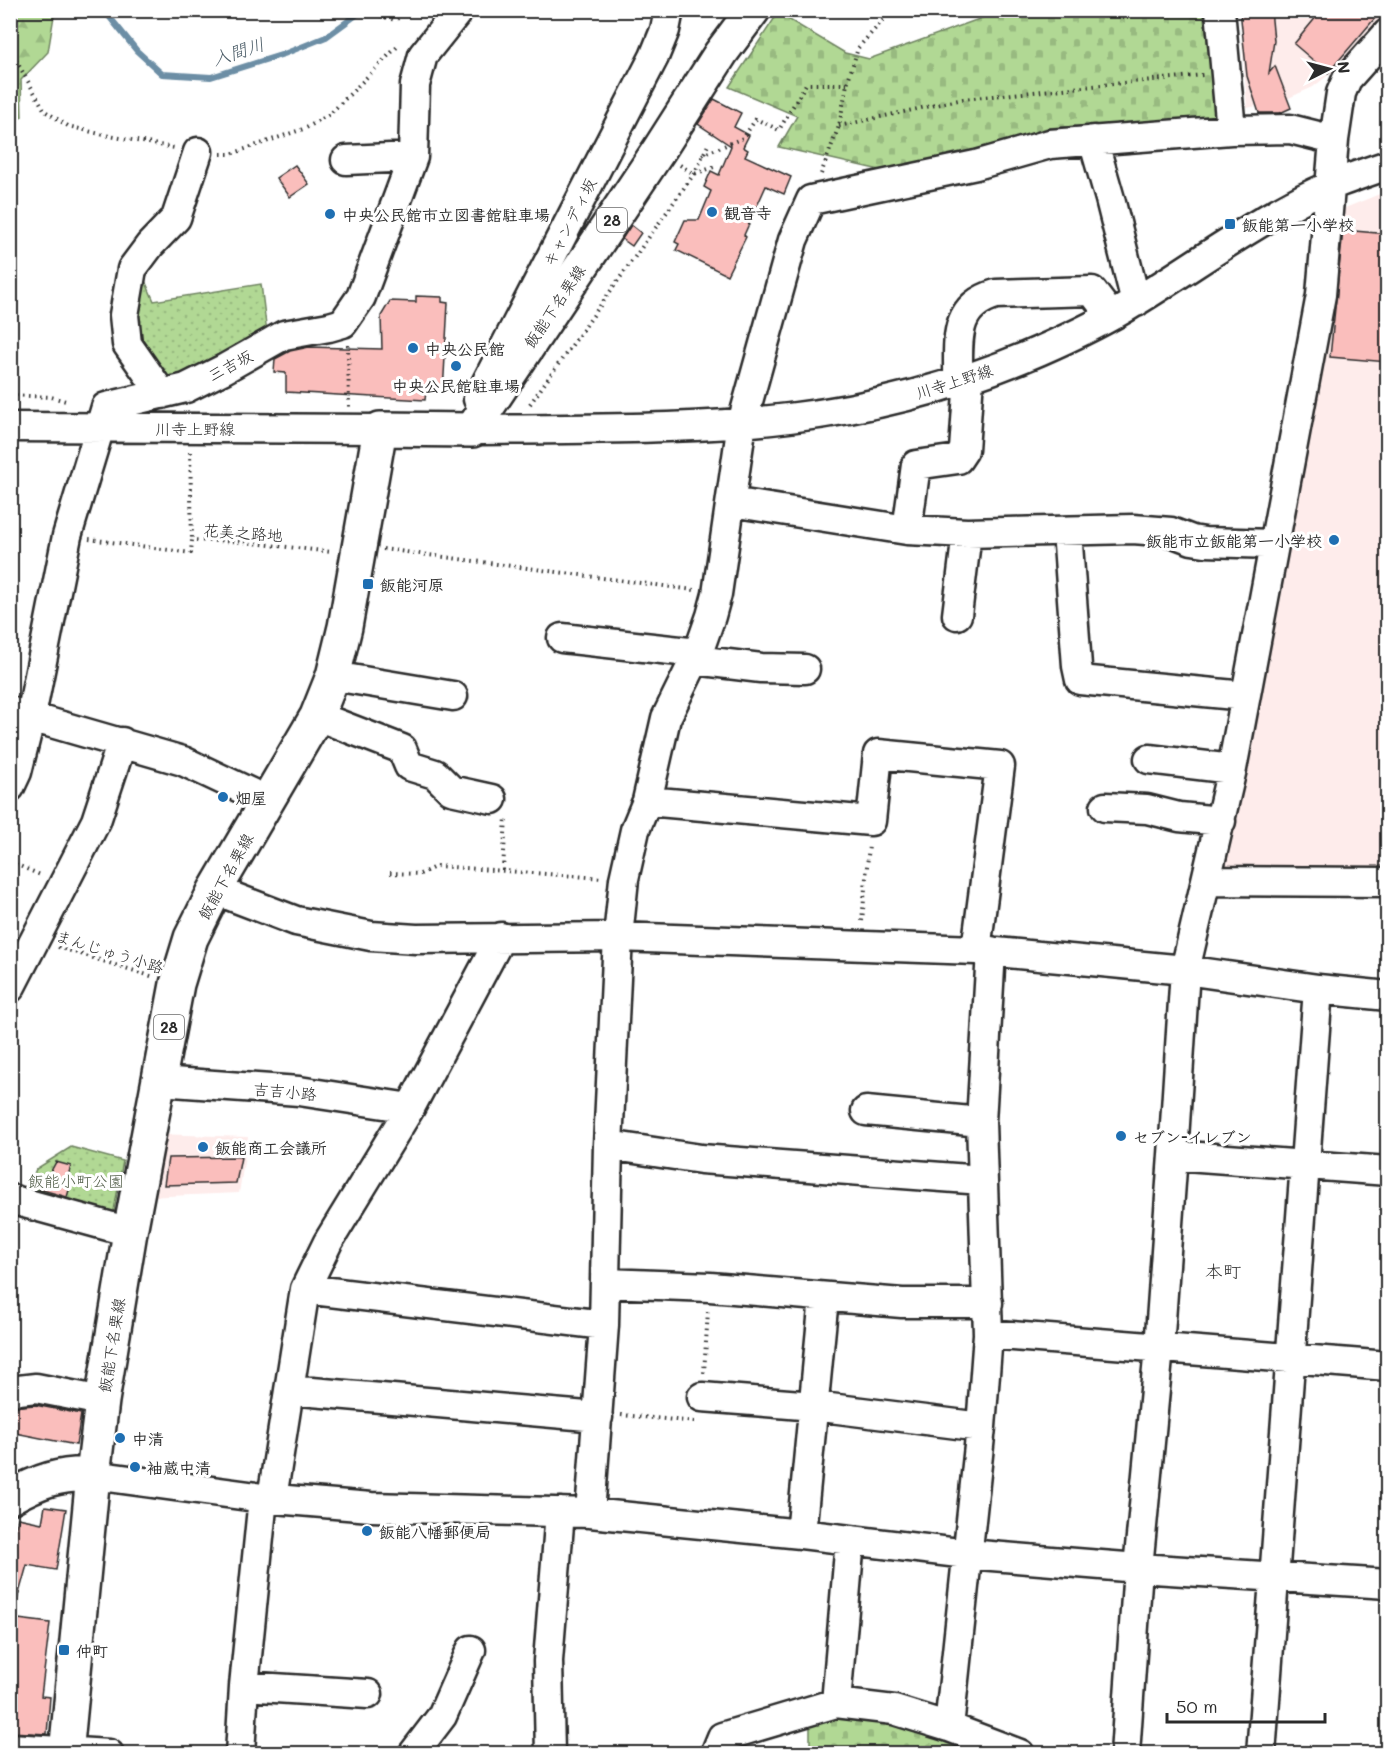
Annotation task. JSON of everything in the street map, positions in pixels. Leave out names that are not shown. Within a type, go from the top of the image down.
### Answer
[{"type":"main road","name":"飯能下名栗線","points":[[467,430],[659,150],[721,53],[753,10]]},
{"type":"main road","name":"飯能下名栗線","points":[[66,1752],[102,1401],[130,1232],[177,984],[191,939],[215,890],[317,716],[333,676],[345,627],[358,550],[364,429]]},
{"type":"main road","points":[[364,429],[467,430]]},
{"type":"main road","points":[[10,1497],[48,1479],[71,1474],[93,1475]]},
{"type":"street","name":"三吉坂","points":[[101,428],[106,407],[186,387],[224,369],[284,335],[343,323],[361,297],[413,157],[415,85],[418,68],[423,55],[459,10]]},
{"type":"street","name":"キャンディ坂","points":[[467,430],[654,57],[665,30],[669,10]]},
{"type":"street","points":[[1220,10],[1231,130]]},
{"type":"street","points":[[1125,1754],[1138,1568],[1159,1348],[1185,970],[1232,769],[1321,295],[1334,140],[1341,93],[1347,79],[1387,35]]},
{"type":"street","points":[[1290,129],[1341,93]]},
{"type":"street","points":[[590,1513],[604,1325],[608,1145],[618,937],[624,879],[635,830],[647,801],[666,718],[697,656],[717,594],[741,423],[793,240],[812,200],[976,165],[1050,144],[1231,130],[1290,129],[1334,140]]},
{"type":"street","points":[[1093,140],[1136,302]]},
{"type":"street","points":[[162,394],[127,344],[124,315],[132,269],[150,245],[176,218],[198,152]]},
{"type":"street","points":[[346,160],[413,157]]},
{"type":"street","name":"川寺上野線","points":[[467,430],[691,426],[791,418],[903,397],[964,380],[1039,351],[1112,316],[1245,231],[1292,204],[1331,184],[1388,165]]},
{"type":"street","points":[[908,531],[916,465],[958,459],[964,450],[964,380],[959,329],[969,308],[982,298],[996,294],[1092,291],[1112,316]]},
{"type":"street","name":"川寺上野線","points":[[10,427],[364,429]]},
{"type":"street","points":[[10,787],[17,772],[21,714],[67,536],[101,428]]},
{"type":"street","points":[[731,502],[908,531],[967,533],[1134,529],[1171,532],[1205,542],[1273,544]]},
{"type":"street","points":[[1067,531],[1080,680],[1245,696]]},
{"type":"street","points":[[957,615],[967,533]]},
{"type":"street","points":[[562,638],[697,656],[761,668],[805,669]]},
{"type":"street","points":[[333,676],[453,696]]},
{"type":"street","points":[[21,714],[183,761],[268,801]]},
{"type":"street","points":[[317,716],[402,749],[409,766],[435,774],[451,790],[492,799]]},
{"type":"street","points":[[10,988],[96,821],[122,742]]},
{"type":"street","points":[[647,801],[871,820],[878,754],[1000,766],[983,950],[981,1122],[988,1334],[981,1426],[950,1727]]},
{"type":"street","points":[[1149,759],[1232,769]]},
{"type":"street","points":[[1105,807],[1147,809],[1179,817],[1221,821]]},
{"type":"street","points":[[1206,881],[1388,882]]},
{"type":"street","points":[[215,890],[296,921],[371,936],[416,939],[618,937],[983,950],[1185,970],[1318,989],[1388,996]]},
{"type":"street","points":[[240,1754],[244,1686],[268,1498],[289,1390],[305,1289],[328,1242],[410,1108],[501,938]]},
{"type":"street","points":[[1261,1754],[1318,989]]},
{"type":"street","name":"吉吉小路","points":[[159,1081],[299,1091],[410,1108]]},
{"type":"street","points":[[866,1111],[981,1122]]},
{"type":"street","points":[[608,1145],[701,1159],[982,1180]]},
{"type":"street","points":[[1173,1155],[1388,1171]]},
{"type":"street","points":[[10,1199],[130,1232]]},
{"type":"street","points":[[606,1283],[710,1287],[902,1303],[988,1303]]},
{"type":"street","points":[[305,1289],[604,1325]]},
{"type":"street","points":[[801,1534],[824,1298]]},
{"type":"street","points":[[988,1334],[1388,1366]]},
{"type":"street","points":[[10,1391],[36,1388],[102,1401]]},
{"type":"street","points":[[289,1390],[598,1417]]},
{"type":"street","points":[[702,1397],[813,1406],[981,1426]]},
{"type":"street","points":[[93,1475],[268,1498],[371,1507],[590,1513],[801,1534],[967,1554],[1138,1568],[1388,1584]]},
{"type":"street","points":[[550,1754],[548,1661],[560,1512]]},
{"type":"street","points":[[836,1702],[850,1540]]},
{"type":"street","points":[[413,1754],[442,1716],[471,1650]]},
{"type":"street","points":[[244,1686],[368,1694]]},
{"type":"street","points":[[719,1745],[836,1702],[894,1710],[950,1727],[1020,1754]]},
{"type":"street","points":[[10,1748],[109,1754]]},
{"type":"path","points":[[377,10],[381,16],[395,20],[412,10]]},
{"type":"path","points":[[812,200],[839,126],[847,84],[858,48],[892,10]]},
{"type":"path","points":[[10,50],[45,111],[68,126],[142,143],[198,152],[231,154],[306,128],[330,114],[400,44]]},
{"type":"path","points":[[839,126],[963,99],[1226,73]]},
{"type":"path","points":[[702,155],[743,138],[756,119],[779,130],[806,84],[847,84]]},
{"type":"path","points":[[512,429],[693,174],[709,143]]},
{"type":"path","points":[[674,161],[693,174]]},
{"type":"path","points":[[693,174],[714,167]]},
{"type":"path","points":[[347,351],[364,429]]},
{"type":"path","points":[[189,427],[192,540]]},
{"type":"path","name":"花美之路地","points":[[67,536],[191,553],[192,540],[358,550],[717,594]]},
{"type":"path","points":[[492,799],[506,808],[503,870]]},
{"type":"path","points":[[860,944],[871,820]]},
{"type":"path","points":[[10,862],[64,886]]},
{"type":"path","points":[[390,873],[420,874],[437,866],[624,879]]},
{"type":"path","name":"まんじゅう小路","points":[[36,940],[177,984]]},
{"type":"shaded area","points":[[1387,10],[1344,63],[1313,87],[1282,101],[1247,108],[1240,11]]},
{"type":"shaded area","name":"飯能市立飯能第一小学校","points":[[1387,191],[1387,873],[1222,871],[1340,210]]},
{"type":"shaded area","name":"飯能商工会議所","points":[[155,1134],[248,1137],[239,1193],[145,1197]]},
{"type":"green space","points":[[11,10],[49,11],[54,16],[48,52],[21,80],[22,117],[11,125]]},
{"type":"green space","points":[[1001,11],[1203,11],[1218,118],[1047,128],[965,156],[884,171],[779,147],[797,116],[729,87],[778,13],[845,53],[869,59]]},
{"type":"green space","points":[[143,276],[154,301],[261,284],[268,341],[169,386],[133,343]]},
{"type":"green space","name":"飯能小町公園","points":[[71,1147],[123,1161],[113,1216],[25,1196],[36,1169]]},
{"type":"green space","points":[[844,1708],[996,1754],[810,1754],[810,1720]]},
{"type":"building","points":[[1240,10],[1271,10],[1274,41],[1269,73],[1275,66],[1291,108],[1280,113],[1259,113],[1247,76]]},
{"type":"building","points":[[1322,10],[1382,10],[1328,73],[1294,44]]},
{"type":"building","points":[[714,99],[741,113],[734,127],[749,135],[743,147],[748,150],[745,156],[791,177],[784,194],[766,186],[744,235],[746,237],[727,275],[676,250],[679,244],[675,242],[685,220],[699,220],[711,191],[704,187],[711,171],[719,175],[731,146],[698,124]]},
{"type":"building","points":[[295,165],[309,184],[290,197],[276,178]]},
{"type":"building","points":[[631,225],[641,233],[632,246],[622,239]]},
{"type":"building","points":[[1343,230],[1388,234],[1388,362],[1330,357]]},
{"type":"building","name":"中央公民館","points":[[416,296],[442,297],[442,302],[448,303],[443,393],[426,391],[425,400],[286,392],[286,373],[274,372],[275,359],[290,351],[309,347],[382,349],[381,316],[390,301],[416,302]]},
{"type":"building","points":[[241,1157],[236,1183],[164,1185],[168,1158]]},
{"type":"building","points":[[56,1162],[71,1166],[67,1179],[72,1180],[67,1197],[39,1189],[42,1176],[50,1173]]},
{"type":"building","points":[[35,1405],[81,1414],[76,1445],[10,1432],[11,1407]]},
{"type":"building","points":[[45,1506],[66,1509],[56,1570],[27,1565],[15,1608],[10,1607],[10,1528],[15,1531],[18,1518],[42,1523]]},
{"type":"building","points":[[10,1618],[50,1623],[41,1696],[50,1697],[47,1734],[10,1732]]},
{"type":"waterway","name":"入間川","points":[[104,10],[137,51],[162,74],[211,77],[284,54],[326,37],[363,10]]},
{"type":"place","name":"観音寺","points":[[712,212]]},
{"type":"place","name":"中央公民館市立図書館駐車場","points":[[330,214]]},
{"type":"place","name":"飯能第一小学校","points":[[1230,224]]},
{"type":"place","name":"中央公民館","points":[[413,348]]},
{"type":"place","name":"中央公民館駐車場","points":[[456,366]]},
{"type":"place","name":"飯能市立飯能第一小学校","points":[[1334,540]]},
{"type":"place","name":"飯能河原","points":[[368,584]]},
{"type":"place","name":"畑屋","points":[[223,797]]},
{"type":"place","name":"セブン-イレブン","points":[[1121,1136]]},
{"type":"place","name":"飯能商工会議所","points":[[203,1147]]},
{"type":"place","name":"中清","points":[[120,1438]]},
{"type":"place","name":"袖蔵中清","points":[[135,1467]]},
{"type":"place","name":"飯能八幡郵便局","points":[[367,1531]]},
{"type":"place","name":"仲町","points":[[64,1650]]},
{"type":"district","name":"本町","points":[[1223,1271]]}]
